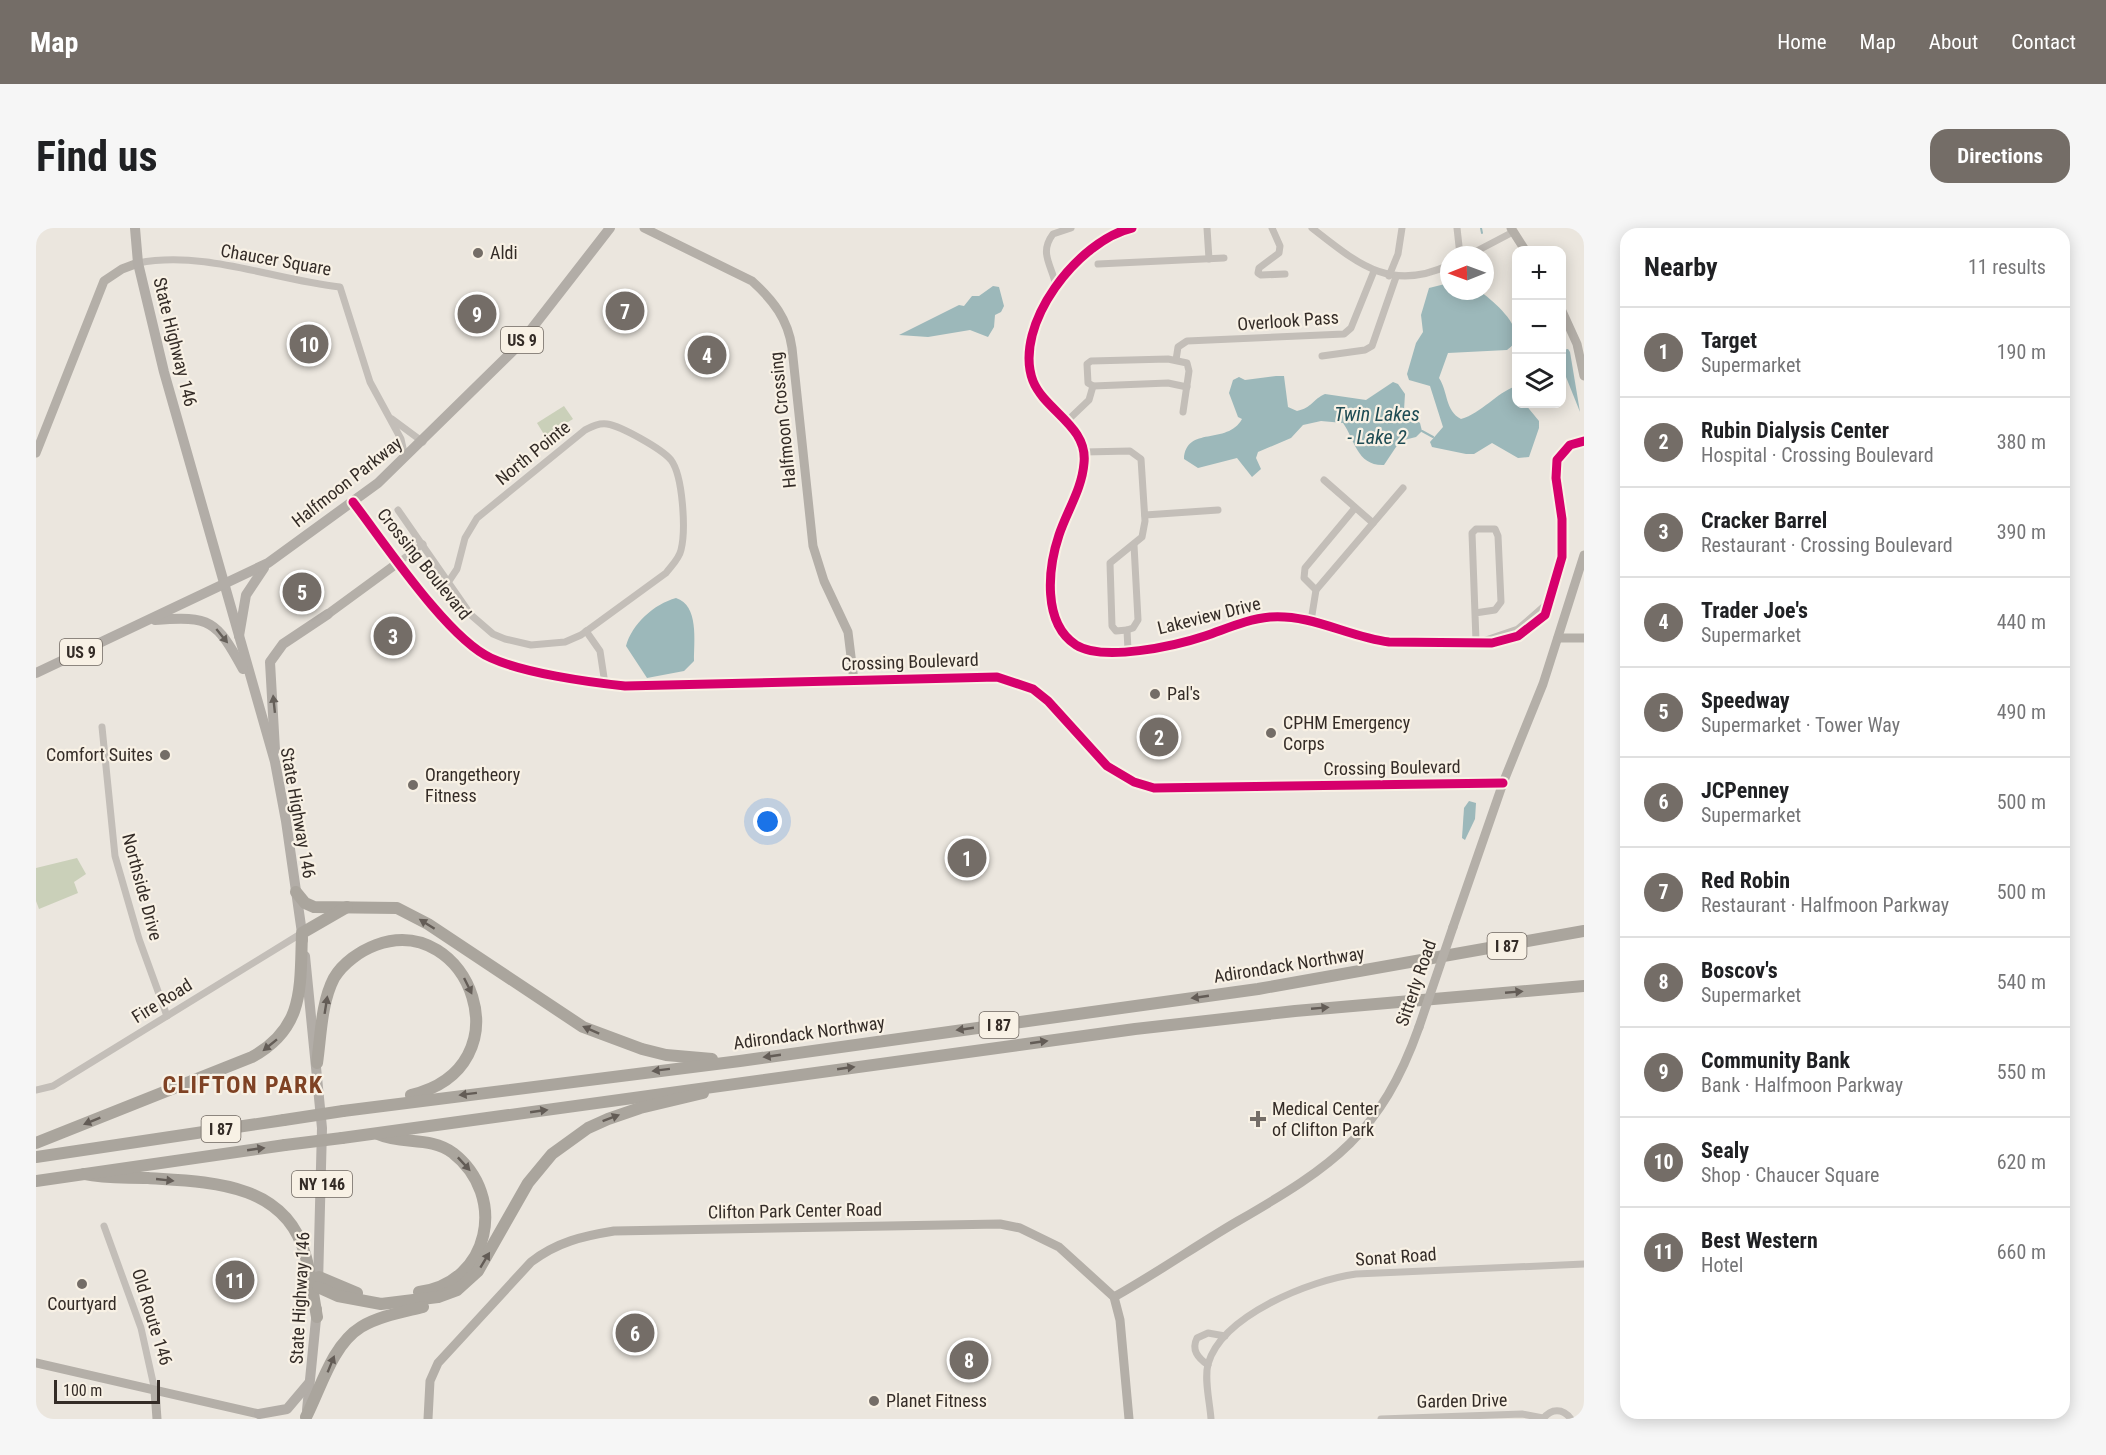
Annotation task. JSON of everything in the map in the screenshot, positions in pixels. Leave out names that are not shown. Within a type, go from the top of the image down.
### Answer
[{"type":"highway","points":[[296,892],[305,903],[314,907],[385,906],[410,914],[545,1004],[583,1027],[620,1043],[666,1055],[740,1061]]},
{"type":"highway","points":[[36,1143],[252,1057],[272,1046],[286,1029],[297,1008],[300,991],[302,933],[348,907]]},
{"type":"highway","name":"Adirondack Northway","points":[[36,1157],[358,1108],[740,1061],[1258,989],[1584,931]]},
{"type":"highway","points":[[317,1063],[327,996],[334,978],[357,954],[386,941],[413,941],[436,950],[458,969],[474,998],[477,1026],[470,1053],[457,1071],[441,1084],[420,1093],[358,1108]]},
{"type":"highway","name":"I 87","points":[[36,1181],[726,1084],[1284,1012],[1584,986]]},
{"type":"highway","points":[[306,1418],[335,1355],[352,1334],[372,1322],[445,1299],[478,1271],[528,1183],[552,1154],[588,1128],[619,1115],[691,1097],[726,1084]]},
{"type":"highway","points":[[319,1282],[366,1295],[397,1295],[429,1291],[446,1285],[460,1275],[482,1241],[485,1206],[475,1177],[465,1164],[447,1149],[434,1143],[392,1140],[377,1134]]},
{"type":"highway","points":[[84,1174],[107,1179],[147,1178],[241,1188],[259,1195],[281,1212],[294,1228],[305,1251],[316,1317]]},
{"type":"highway","points":[[319,1282],[338,1296],[381,1304],[438,1297],[457,1290]]},
{"type":"main road","name":"State Highway 146","points":[[135,228],[138,263],[164,372],[274,762],[302,933],[322,1128],[319,1282],[306,1418]]},
{"type":"main road","name":"Halfmoon Parkway","points":[[36,673],[268,563],[353,502],[423,442],[519,345],[610,228]]},
{"type":"main road","points":[[238,637],[249,588],[268,563]]},
{"type":"main road","points":[[274,762],[275,717],[269,673],[270,662],[284,644],[328,614]]},
{"type":"main road","points":[[148,621],[189,618],[208,622],[219,630],[230,645],[251,682]]},
{"type":"main road","points":[[262,1417],[287,1409],[298,1399],[311,1379]]},
{"type":"street","name":"Halfmoon Crossing","points":[[644,228],[752,281],[767,294],[784,319],[790,332],[813,546],[824,581],[842,613],[848,632],[854,681]]},
{"type":"street","points":[[1056,287],[1046,260],[1046,249],[1053,234],[1071,228]]},
{"type":"street","points":[[1132,228],[1120,231],[1091,247],[1078,259],[1056,287],[1030,343],[1030,368],[1038,390],[1077,433],[1084,452],[1126,451],[1139,457],[1145,515],[1142,537],[1113,559],[1109,566],[1112,626],[1116,631],[1133,628],[1138,620],[1134,545]]},
{"type":"street","points":[[1208,228],[1209,259]]},
{"type":"street","points":[[1272,228],[1280,246],[1279,253],[1259,268],[1258,273],[1262,276],[1285,274]]},
{"type":"street","points":[[1312,228],[1346,254],[1374,271],[1393,276],[1420,274],[1440,268]]},
{"type":"street","points":[[1393,276],[1402,228]]},
{"type":"street","points":[[1457,228],[1459,246]]},
{"type":"street","points":[[1484,246],[1512,230],[1522,246]]},
{"type":"street","points":[[1098,264],[1224,258]]},
{"type":"street","name":"Chaucer Square","points":[[138,263],[164,259],[203,263],[340,287],[370,382],[401,439],[405,459]]},
{"type":"street","points":[[36,453],[104,281],[122,269],[138,263]]},
{"type":"street","name":"Overlook Pass","points":[[1176,360],[1178,347],[1187,341],[1344,334],[1351,328],[1374,271]]},
{"type":"street","name":"Overlook Pass","points":[[1322,356],[1365,350],[1372,346],[1393,276]]},
{"type":"street","points":[[1566,319],[1581,348],[1584,376]]},
{"type":"street","points":[[1183,412],[1187,387],[1188,365],[1176,360],[1089,362],[1088,384],[1093,386],[1168,383],[1187,387]]},
{"type":"street","points":[[1067,421],[1089,399],[1093,386]]},
{"type":"street","name":"Chaucer Square","points":[[390,418],[423,442]]},
{"type":"street","name":"North Pointe","points":[[398,510],[423,544],[449,581],[481,625],[505,639],[531,645],[553,645],[565,642],[586,631],[666,573],[678,560],[683,520],[675,467],[670,458],[617,427],[596,424],[585,430],[486,509],[470,526],[460,550],[457,569],[449,581]]},
{"type":"street","name":"Lakeview Drive","points":[[1084,452],[1078,489],[1056,545],[1052,604],[1055,617],[1064,633],[1075,644],[1099,652],[1188,641],[1255,619],[1272,617],[1311,621],[1376,640],[1480,641],[1518,629],[1549,602],[1559,569],[1563,542],[1556,478],[1557,460],[1570,445],[1584,441]]},
{"type":"street","points":[[1324,480],[1372,523]]},
{"type":"street","points":[[1311,621],[1316,590],[1403,488]]},
{"type":"street","name":"Crossing Boulevard","points":[[353,502],[447,623],[490,658],[605,684],[676,687],[973,675],[997,676],[1020,683],[1048,701],[1107,766],[1134,782],[1154,789],[1503,783]]},
{"type":"street","points":[[1316,590],[1304,578],[1305,568],[1355,508]]},
{"type":"street","points":[[1145,515],[1218,510]]},
{"type":"street","points":[[1475,613],[1495,610],[1501,602],[1498,536],[1492,528],[1480,528],[1472,533],[1475,613],[1480,641]]},
{"type":"street","points":[[328,614],[423,544]]},
{"type":"street","name":"Sitterly Road","points":[[1114,1297],[1272,1202],[1347,1148],[1380,1110],[1400,1075],[1419,1027],[1503,783],[1558,638],[1584,555]]},
{"type":"street","points":[[1127,630],[1128,650]]},
{"type":"street","points":[[586,631],[600,651],[605,684]]},
{"type":"street","points":[[1558,638],[1584,638]]},
{"type":"street","name":"Northside Drive","points":[[102,727],[115,855],[143,950],[167,1016]]},
{"type":"street","name":"Fire Road","points":[[36,1090],[53,1086],[302,933]]},
{"type":"street","name":"Clifton Park Center Road","points":[[428,1419],[430,1381],[445,1353],[531,1262],[546,1250],[584,1236],[618,1231],[1000,1224],[1020,1228],[1059,1247],[1114,1297]]},
{"type":"street","name":"Old Route 146","points":[[104,1226],[141,1328],[154,1391],[157,1419]]},
{"type":"street","name":"Sonat Road","points":[[1208,1365],[1225,1336],[1273,1302],[1322,1281],[1340,1276],[1464,1268],[1584,1264]]},
{"type":"street","points":[[1114,1297],[1119,1320],[1129,1419]]},
{"type":"street","points":[[1211,1419],[1208,1365],[1196,1353],[1194,1347],[1197,1338],[1208,1333],[1225,1336]]},
{"type":"street","points":[[36,1363],[262,1417]]},
{"type":"street","name":"Garden Drive","points":[[1381,1419],[1476,1418],[1522,1414],[1543,1418],[1557,1410],[1565,1413],[1571,1419]]},
{"type":"green space","points":[[564,406],[573,419],[545,436],[537,423]]},
{"type":"green space","points":[[77,858],[86,874],[74,882],[78,893],[39,909],[36,901],[36,868]]},
{"type":"water","points":[[1440,285],[1440,300],[1491,300],[1512,324],[1512,345],[1507,350],[1448,353],[1439,378],[1449,406],[1461,419],[1476,412],[1512,388],[1512,408],[1528,408],[1539,421],[1539,428],[1529,457],[1518,458],[1492,443],[1474,454],[1432,447],[1430,442],[1443,427],[1430,386],[1409,380],[1407,374],[1416,343],[1423,332],[1421,315],[1429,288]]},
{"type":"water","points":[[993,286],[999,287],[1004,306],[1001,312],[995,315],[994,327],[988,337],[970,330],[928,337],[899,335],[959,305],[964,306],[972,296],[979,296]]},
{"type":"water","points":[[1566,349],[1570,352],[1580,412],[1566,377]]},
{"type":"water","name":"Twin Lakes - Lake 2","points":[[1284,376],[1288,407],[1297,411],[1306,408],[1325,394],[1366,400],[1393,382],[1398,384],[1405,394],[1404,410],[1420,423],[1422,431],[1416,437],[1400,441],[1384,465],[1375,464],[1362,457],[1343,423],[1321,421],[1303,425],[1291,438],[1258,452],[1256,458],[1261,469],[1252,477],[1237,458],[1198,468],[1184,459],[1186,449],[1192,442],[1227,432],[1242,419],[1238,417],[1229,393],[1233,380],[1239,377],[1245,380]]},
{"type":"water","points":[[676,598],[689,608],[692,616],[694,661],[684,671],[647,678],[626,646],[633,630],[645,616],[660,605]]},
{"type":"water","points":[[1469,801],[1476,803],[1475,819],[1465,840],[1462,838],[1464,808]]},
{"type":"waterway","points":[[1481,228],[1482,233]]},
{"type":"waterway","points":[[1422,431],[1433,437]]},
{"type":"cycle path","points":[[1132,228],[1112,236],[1091,249],[1072,267],[1055,288],[1041,311],[1032,335],[1029,359],[1033,381],[1039,392],[1073,429],[1083,450],[1083,473],[1055,548],[1051,579],[1053,609],[1057,623],[1076,645],[1088,650],[1103,652],[1139,651],[1192,640],[1245,622],[1270,617],[1316,622],[1359,636],[1389,642],[1492,643],[1518,636],[1545,615],[1562,557],[1562,519],[1556,478],[1557,460],[1570,445],[1584,441]]},
{"type":"cycle path","points":[[353,502],[417,588],[456,631],[491,658],[521,668],[625,686],[997,677],[1033,689],[1048,701],[1107,766],[1134,782],[1154,788],[1503,783]]},
{"type":"place","name":"Aldi","points":[[478,253]]},
{"type":"place","name":"Red Robin","points":[[625,311]]},
{"type":"place","name":"Community Bank","points":[[477,314]]},
{"type":"place","name":"Sealy","points":[[309,344]]},
{"type":"place","name":"Trader Joe's","points":[[707,355]]},
{"type":"place","name":"Speedway","points":[[302,592]]},
{"type":"place","name":"Cracker Barrel","points":[[393,636]]},
{"type":"place","name":"Pal's","points":[[1155,694]]},
{"type":"place","name":"CPHM Emergency Corps","points":[[1271,733]]},
{"type":"place","name":"Rubin Dialysis Center","points":[[1159,737]]},
{"type":"place","name":"Comfort Suites","points":[[165,755]]},
{"type":"place","name":"Orangetheory Fitness","points":[[413,785]]},
{"type":"place","name":"Target","points":[[967,858]]},
{"type":"place","name":"Medical Center of Clifton Park","points":[[1258,1119]]},
{"type":"place","name":"Best Western","points":[[235,1280]]},
{"type":"place","name":"Courtyard","points":[[82,1284]]},
{"type":"place","name":"JCPenney","points":[[635,1333]]},
{"type":"place","name":"Boscov's","points":[[969,1360]]},
{"type":"place","name":"Planet Fitness","points":[[874,1401]]},
{"type":"district","name":"CLIFTON PARK","points":[[243,1085]]}]
